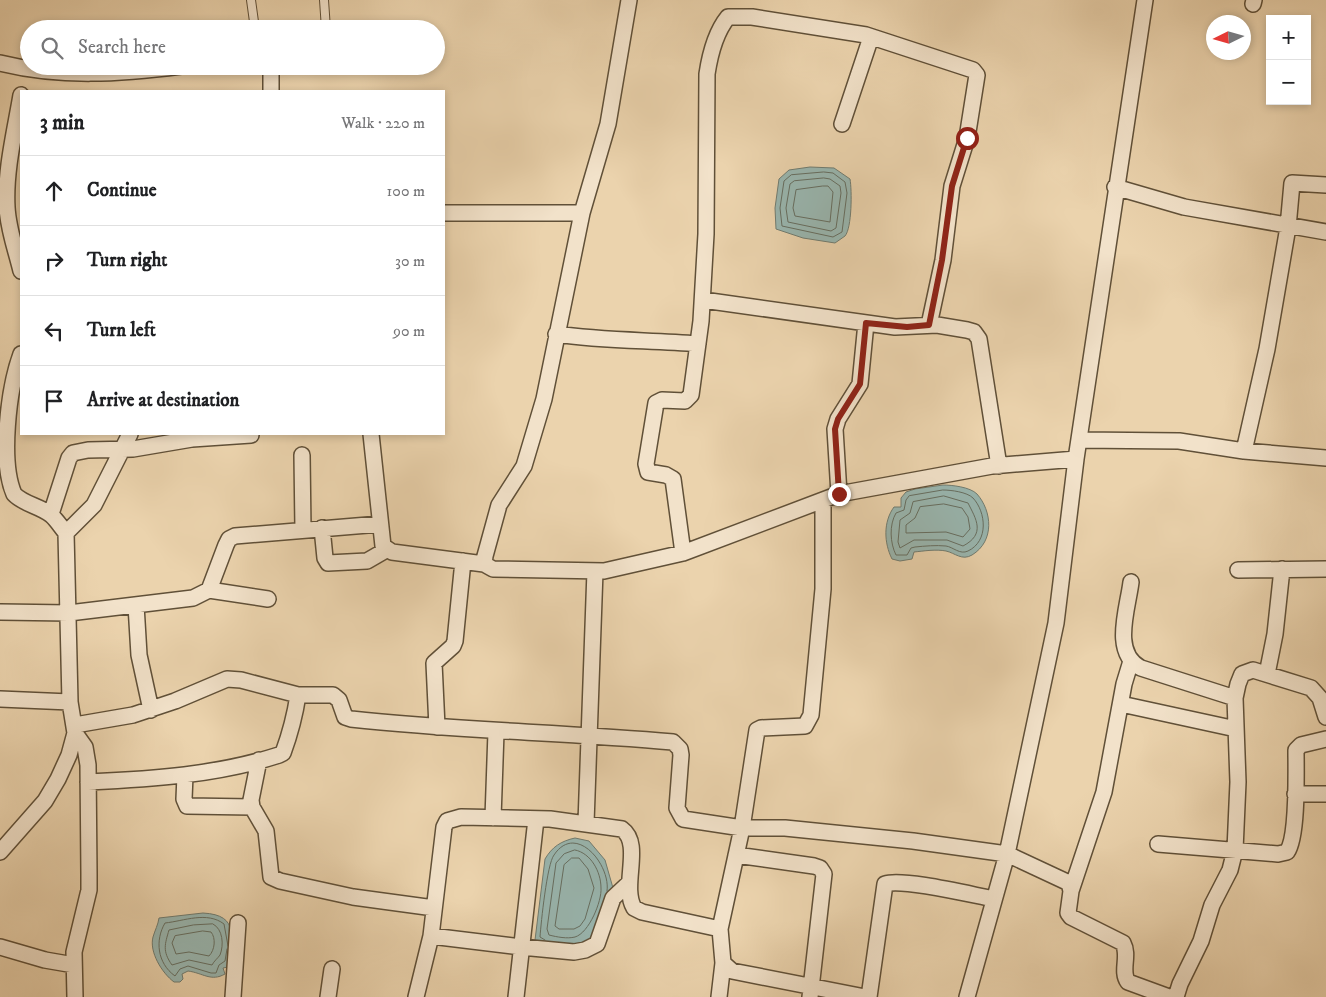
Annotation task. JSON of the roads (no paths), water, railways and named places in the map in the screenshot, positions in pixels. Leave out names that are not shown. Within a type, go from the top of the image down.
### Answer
[{"type":"street","points":[[484,564],[499,504],[524,466],[544,399],[582,214],[608,124],[629,0]]},
{"type":"street","points":[[967,997],[1007,854],[1056,623],[1076,459],[1115,187],[1145,0]]},
{"type":"street","points":[[683,553],[673,479],[666,475],[648,472],[646,464],[656,403],[662,400],[681,402],[689,399],[703,300],[706,234],[707,74],[710,54],[721,25],[728,17],[737,16],[871,37],[968,68],[977,76],[967,138],[952,186],[942,260],[929,325]]},
{"type":"street","points":[[842,124],[871,37]]},
{"type":"street","points":[[0,63],[20,68]]},
{"type":"street","points":[[22,90],[25,75]]},
{"type":"street","points":[[271,75],[271,90]]},
{"type":"street","points":[[19,123],[6,145],[9,226],[20,267]]},
{"type":"street","points":[[1244,451],[1267,349],[1288,226],[1292,183],[1326,185]]},
{"type":"street","points":[[1115,187],[1184,207],[1326,232]]},
{"type":"street","points":[[445,213],[582,214]]},
{"type":"street","points":[[703,300],[866,323],[901,327],[929,325],[974,332],[979,339],[999,466]]},
{"type":"street","points":[[839,494],[835,429],[838,419],[860,384],[866,323]]},
{"type":"street","points":[[556,334],[604,340],[632,339],[698,344]]},
{"type":"street","points":[[20,360],[17,378],[2,409],[0,438],[1,469],[5,483],[15,496],[50,514],[66,533],[70,702],[75,729],[85,746],[88,782],[89,890],[74,952],[75,997]]},
{"type":"street","points":[[66,533],[94,505],[130,435]]},
{"type":"street","points":[[50,514],[69,458],[73,453],[88,450],[144,448],[197,436],[251,435]]},
{"type":"street","points":[[371,435],[380,524],[383,546],[386,550]]},
{"type":"street","points":[[1079,440],[1179,442],[1244,451],[1326,458]]},
{"type":"street","points":[[302,455],[303,530]]},
{"type":"street","points":[[322,528],[325,558],[328,562],[366,560],[386,550],[484,564],[493,569],[604,571],[683,553],[839,494],[906,480],[999,466],[1076,459]]},
{"type":"street","points":[[719,997],[724,963],[720,929],[742,828],[757,730],[805,726],[812,715],[824,588],[823,500]]},
{"type":"street","points":[[209,590],[229,539],[248,533],[380,524]]},
{"type":"street","points":[[437,727],[434,663],[453,646],[455,641],[463,561]]},
{"type":"street","points":[[1267,674],[1275,634],[1282,569]]},
{"type":"street","points":[[1238,570],[1326,569]]},
{"type":"street","points":[[586,823],[595,571]]},
{"type":"street","points":[[1131,582],[1124,638],[1127,654],[1131,662],[1141,668],[1235,698]]},
{"type":"street","points":[[0,612],[69,613],[136,606],[193,598],[209,590],[268,599]]},
{"type":"street","points":[[136,606],[139,655],[151,710]]},
{"type":"street","points":[[1131,662],[1104,792],[1071,891],[1068,908],[1071,917],[1123,944],[1127,954],[1125,974],[1128,982],[1169,997]]},
{"type":"street","points":[[1176,997],[1180,984],[1201,941],[1212,906],[1230,870],[1236,850],[1235,698],[1238,684],[1246,672],[1253,670],[1312,688],[1320,698],[1326,717]]},
{"type":"street","points":[[75,729],[151,710],[218,682],[234,679],[298,695],[336,696],[342,713],[351,719],[496,732],[590,736],[677,745],[681,755],[679,814],[683,819],[742,828],[785,828],[913,841],[1007,854],[1061,878],[1068,883],[1071,891]]},
{"type":"street","points":[[88,782],[217,771],[283,753],[286,739],[294,723],[298,695]]},
{"type":"street","points":[[0,699],[70,702]]},
{"type":"street","points":[[1121,704],[1236,729]]},
{"type":"street","points":[[0,852],[45,801],[69,755],[75,729]]},
{"type":"street","points":[[493,818],[496,732]]},
{"type":"street","points":[[1158,844],[1278,854],[1288,852],[1291,843],[1298,747],[1326,739]]},
{"type":"street","points":[[259,760],[251,800],[252,807],[266,831],[269,874],[274,879],[353,898],[434,908]]},
{"type":"street","points":[[184,775],[184,799],[187,806],[252,807]]},
{"type":"street","points":[[1295,794],[1326,794]]},
{"type":"street","points":[[416,997],[431,936],[440,848],[447,821],[461,817],[536,819],[586,823],[612,826],[627,832],[632,847],[629,884],[630,902],[634,908],[642,912],[720,929]]},
{"type":"street","points":[[516,997],[536,819]]},
{"type":"street","points":[[736,855],[814,866],[820,868],[824,874],[825,884],[811,991]]},
{"type":"street","points":[[869,997],[885,884],[894,883],[934,888],[994,899]]},
{"type":"street","points":[[431,936],[574,952],[592,948],[601,936],[614,898],[629,884]]},
{"type":"street","points":[[234,997],[238,923]]},
{"type":"street","points":[[0,947],[46,960],[74,965]]},
{"type":"street","points":[[724,963],[727,968],[740,974],[811,991],[865,997]]},
{"type":"street","points":[[328,997],[332,969]]},
{"type":"lane","points":[[251,0],[254,20]]},
{"type":"lane","points":[[324,0],[325,20]]},
{"type":"water","points":[[810,167],[834,168],[850,179],[849,225],[845,236],[835,243],[803,238],[776,229],[775,208],[779,179],[789,170]]},
{"type":"water","points":[[943,485],[966,488],[977,494],[986,509],[988,517],[989,526],[985,542],[968,557],[934,550],[914,552],[912,559],[900,561],[892,559],[887,546],[886,526],[894,507],[901,507],[901,498],[906,492]]},
{"type":"water","points":[[575,838],[589,841],[605,860],[613,888],[599,933],[580,947],[540,945],[535,940],[545,859],[557,845]]},
{"type":"water","points":[[203,913],[223,918],[231,930],[228,967],[223,968],[225,974],[215,977],[188,971],[182,974],[183,979],[180,982],[174,982],[161,968],[153,949],[153,937],[159,918]]}]
